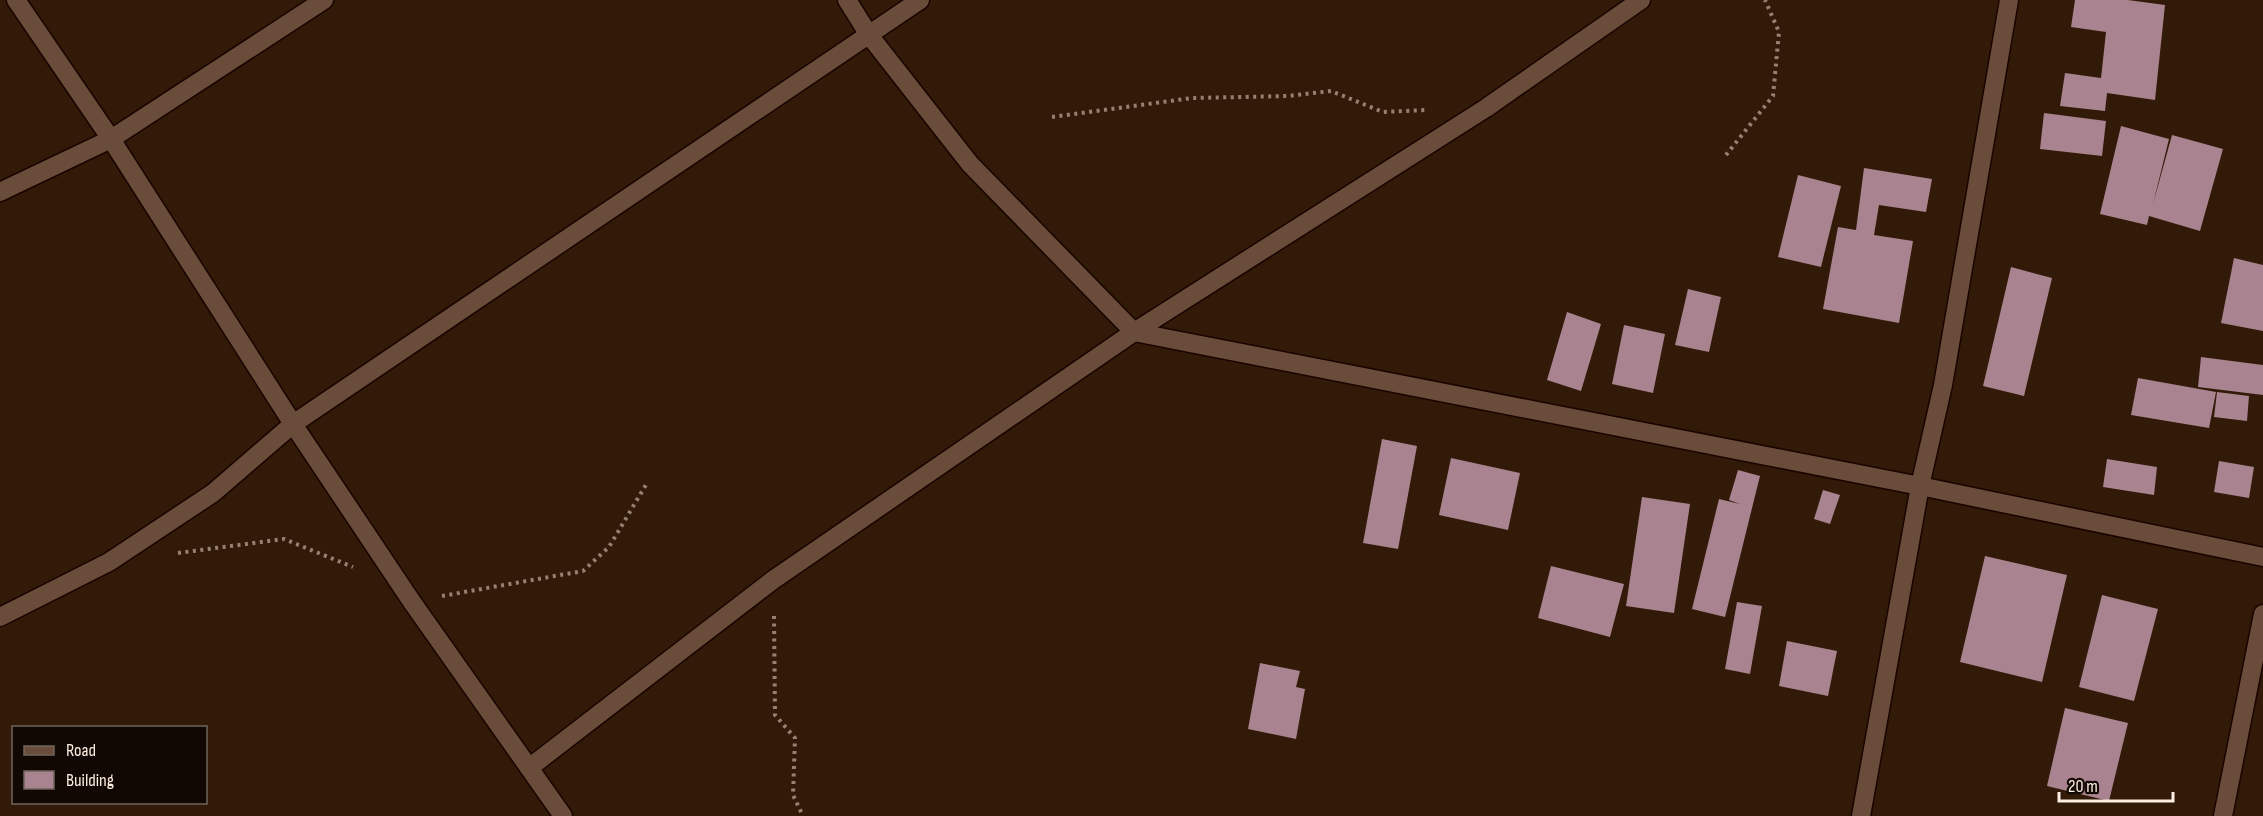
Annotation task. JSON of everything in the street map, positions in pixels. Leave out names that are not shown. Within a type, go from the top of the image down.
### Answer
[{"type":"street","points":[[16,0],[111,139],[293,424],[412,602],[563,816]]},
{"type":"street","points":[[0,192],[111,139],[324,0]]},
{"type":"street","points":[[847,0],[869,35],[970,164],[1134,332],[1920,486],[2263,557]]},
{"type":"street","points":[[0,617],[109,562],[213,493],[293,424],[920,0]]},
{"type":"street","points":[[529,768],[773,580],[1134,332],[1486,108],[1641,0]]},
{"type":"street","points":[[1861,816],[1920,486],[1943,385],[2009,0]]},
{"type":"street","points":[[2223,816],[2263,614]]},
{"type":"path","points":[[1726,154],[1773,96],[1779,32],[1764,0]]},
{"type":"path","points":[[1052,117],[1191,98],[1288,96],[1331,91],[1383,112],[1429,110]]},
{"type":"path","points":[[773,580],[775,715],[795,738],[793,795],[803,816]]},
{"type":"building","points":[[2075,0],[2128,0],[2165,5],[2155,100],[2107,93],[2105,111],[2060,106],[2065,73],[2101,78],[2106,32],[2071,27]]},
{"type":"building","points":[[2044,113],[2106,121],[2102,156],[2040,149]]},
{"type":"building","points":[[2121,126],[2169,139],[2153,204],[2172,135],[2223,149],[2200,231],[2149,216],[2147,225],[2100,214]]},
{"type":"building","points":[[1864,168],[1932,179],[1926,212],[1879,205],[1874,235],[1913,241],[1899,323],[1823,309],[1838,227],[1856,230]]},
{"type":"building","points":[[1798,175],[1841,186],[1821,267],[1778,257]]},
{"type":"building","points":[[2234,258],[2263,265],[2263,331],[2221,323]]},
{"type":"building","points":[[2011,267],[2052,278],[2024,396],[1983,386]]},
{"type":"building","points":[[1688,289],[1721,297],[1709,352],[1675,345]]},
{"type":"building","points":[[1567,312],[1601,324],[1581,391],[1547,380]]},
{"type":"building","points":[[1624,325],[1665,334],[1653,393],[1612,384]]},
{"type":"building","points":[[2201,357],[2263,365],[2263,395],[2198,387]]},
{"type":"building","points":[[2138,378],[2216,392],[2209,428],[2131,415]]},
{"type":"building","points":[[2217,392],[2249,396],[2247,421],[2214,417]]},
{"type":"building","points":[[1382,439],[1417,446],[1398,549],[1363,543]]},
{"type":"building","points":[[1451,458],[1520,473],[1508,530],[1439,515]]},
{"type":"building","points":[[2107,459],[2157,467],[2154,495],[2103,487]]},
{"type":"building","points":[[2219,461],[2254,467],[2249,498],[2214,492]]},
{"type":"building","points":[[1738,470],[1760,476],[1725,617],[1692,609],[1719,499],[1740,504],[1729,500]]},
{"type":"building","points":[[1823,490],[1840,495],[1830,524],[1814,519]]},
{"type":"building","points":[[1642,497],[1690,504],[1674,613],[1626,606]]},
{"type":"building","points":[[1985,556],[2067,575],[2042,682],[1960,662]]},
{"type":"building","points":[[1551,566],[1624,584],[1610,637],[1538,618]]},
{"type":"building","points":[[2102,595],[2158,609],[2134,701],[2079,687]]},
{"type":"building","points":[[1737,602],[1762,606],[1750,674],[1725,669]]},
{"type":"building","points":[[1787,641],[1837,651],[1828,696],[1779,686]]},
{"type":"building","points":[[1260,663],[1300,671],[1296,687],[1305,689],[1296,739],[1248,729]]},
{"type":"building","points":[[2065,708],[2128,723],[2109,801],[2047,786]]}]
